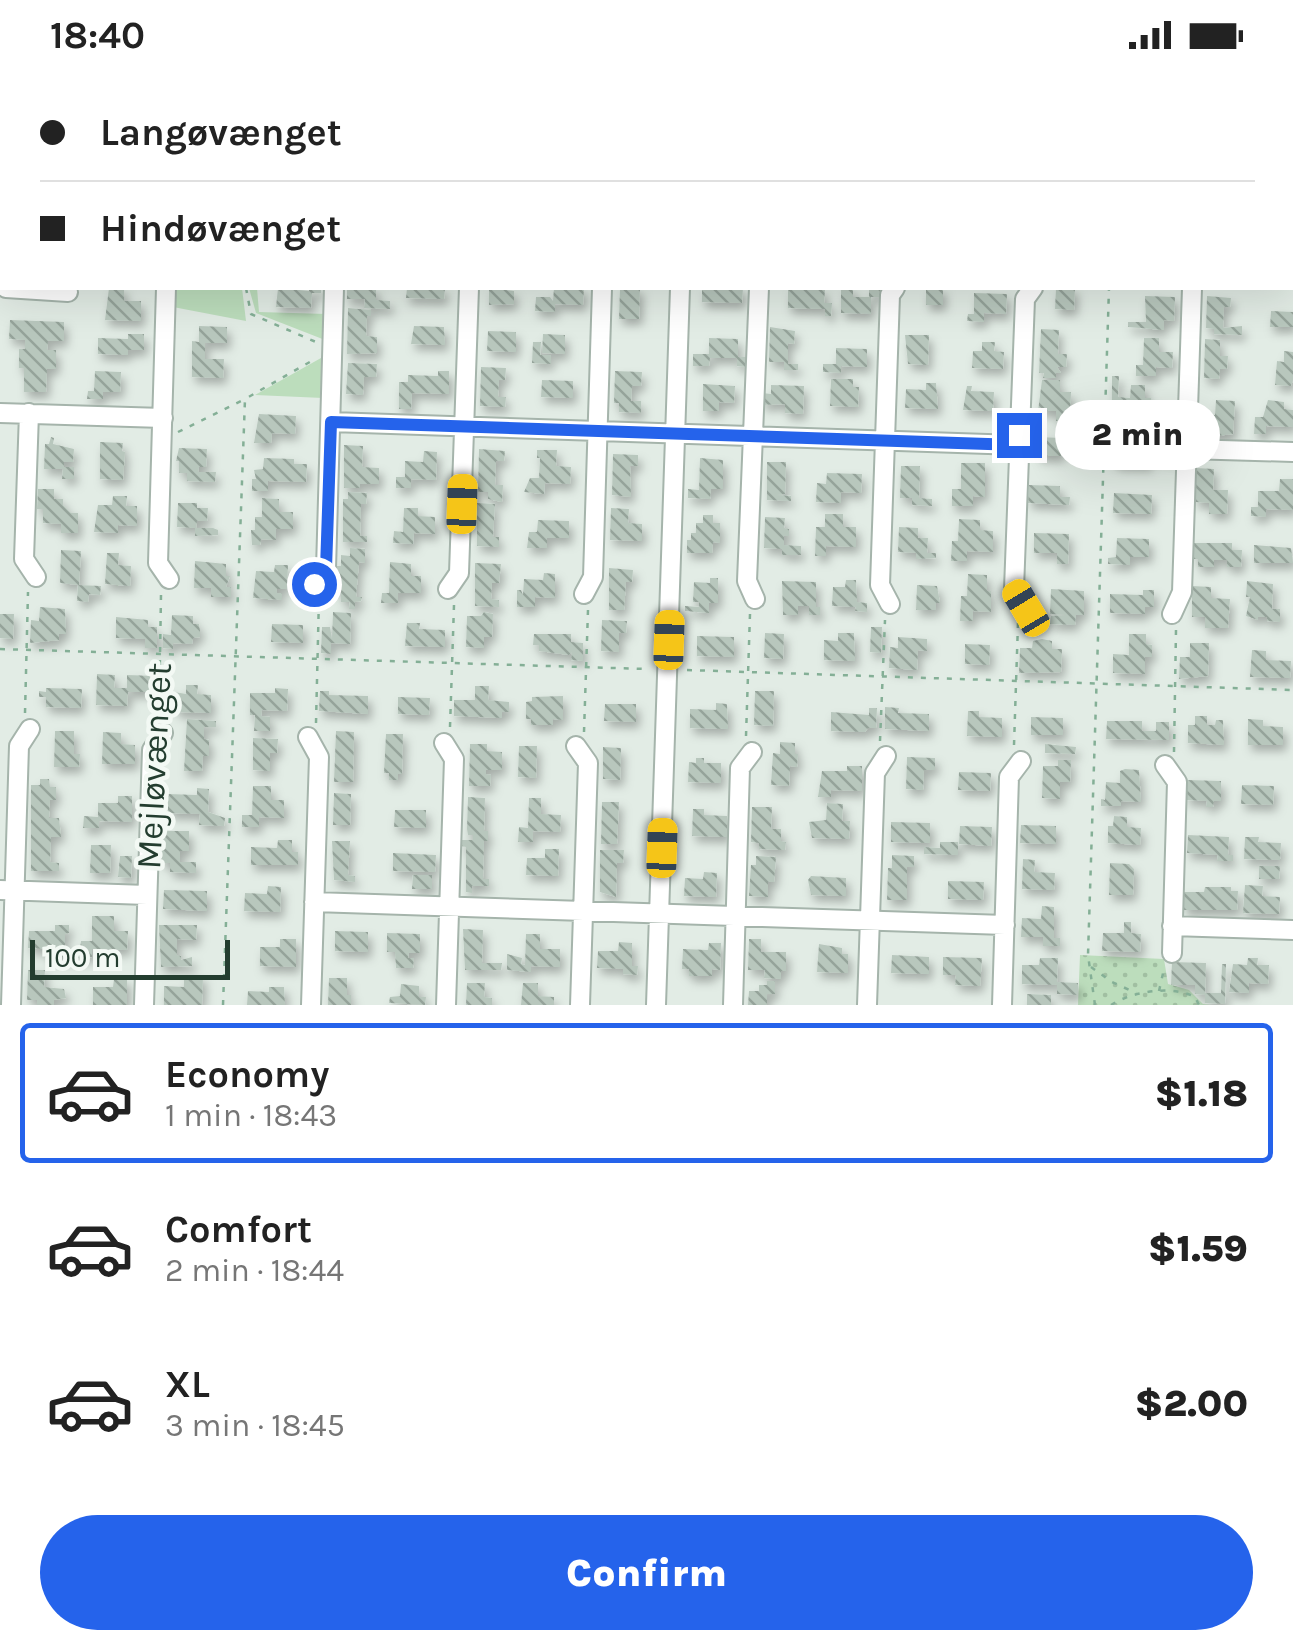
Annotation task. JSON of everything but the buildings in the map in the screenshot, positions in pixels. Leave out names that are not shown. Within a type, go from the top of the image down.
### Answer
[{"type":"street","points":[[53,290],[68,292]]},
{"type":"street","points":[[166,290],[158,563],[169,579]]},
{"type":"street","points":[[314,584],[326,569],[334,290]]},
{"type":"street","points":[[448,590],[459,573],[469,290]]},
{"type":"street","points":[[584,594],[594,577],[602,290]]},
{"type":"street","points":[[656,1005],[680,290]]},
{"type":"street","points":[[755,599],[748,582],[759,290]]},
{"type":"street","points":[[890,604],[880,585],[890,296],[894,290]]},
{"type":"street","points":[[1026,608],[1014,589],[1025,299],[1032,290]]},
{"type":"street","points":[[1172,614],[1182,592],[1192,290]]},
{"type":"street","points":[[0,413],[162,426]]},
{"type":"street","points":[[28,413],[24,559],[36,577]]},
{"type":"street","points":[[331,422],[1019,445]]},
{"type":"street","points":[[1186,449],[1293,452]]},
{"type":"street","points":[[11,1005],[7,891],[19,746],[30,729]]},
{"type":"street","name":"Mejløvænget","points":[[144,1005],[152,750],[163,733]]},
{"type":"street","points":[[308,738],[319,757],[311,1005]]},
{"type":"street","points":[[444,743],[454,760],[446,1005]]},
{"type":"street","points":[[576,746],[588,763],[580,1005]]},
{"type":"street","points":[[733,1005],[740,768],[752,752]]},
{"type":"street","points":[[868,1005],[875,773],[886,756]]},
{"type":"street","points":[[1002,1005],[1009,777],[1021,761]]},
{"type":"street","points":[[1165,765],[1178,782],[1172,953]]},
{"type":"street","name":"Mejløvænget","points":[[7,891],[147,895]]},
{"type":"street","points":[[314,902],[1004,924]]},
{"type":"street","points":[[1172,926],[1293,930]]},
{"type":"path","points":[[246,290],[251,314],[332,349]]},
{"type":"path","points":[[1095,1005],[1089,966],[1109,290]]},
{"type":"path","points":[[162,426],[186,430],[332,349]]},
{"type":"path","points":[[224,1005],[245,398]]},
{"type":"path","points":[[30,729],[25,712],[28,592],[36,577]]},
{"type":"path","name":"Mejløvænget","points":[[163,733],[159,718],[161,593],[169,579]]},
{"type":"path","points":[[308,738],[316,722],[320,598],[314,584]]},
{"type":"path","points":[[444,743],[450,727],[453,663],[454,606],[448,590]]},
{"type":"path","points":[[576,746],[584,737],[588,607],[584,594]]},
{"type":"path","points":[[752,752],[746,739],[750,611],[755,599]]},
{"type":"path","points":[[886,756],[880,742],[885,616],[890,604]]},
{"type":"path","points":[[1021,761],[1014,747],[1016,680],[1018,621],[1026,608]]},
{"type":"path","points":[[1165,765],[1174,757],[1176,628],[1172,614]]},
{"type":"path","points":[[0,648],[646,669]]},
{"type":"path","points":[[687,670],[1293,690]]},
{"type":"path","points":[[1159,992],[1166,959],[1172,953]]},
{"type":"path","points":[[1089,966],[1138,994]]},
{"type":"path","points":[[1111,1005],[1138,994],[1159,992],[1186,993],[1199,1005]]},
{"type":"green space","points":[[173,290],[242,290],[246,321],[173,307]]},
{"type":"green space","points":[[250,290],[257,290],[259,312],[326,314],[325,340],[256,313]]},
{"type":"green space","points":[[321,358],[325,362],[323,398],[255,395]]},
{"type":"green space","points":[[1080,955],[1164,959],[1168,984],[1189,990],[1203,1004],[1210,1005],[1078,1005]]},
{"type":"route","points":[[314,584],[326,569],[331,422],[1019,445],[1019,435]]}]
